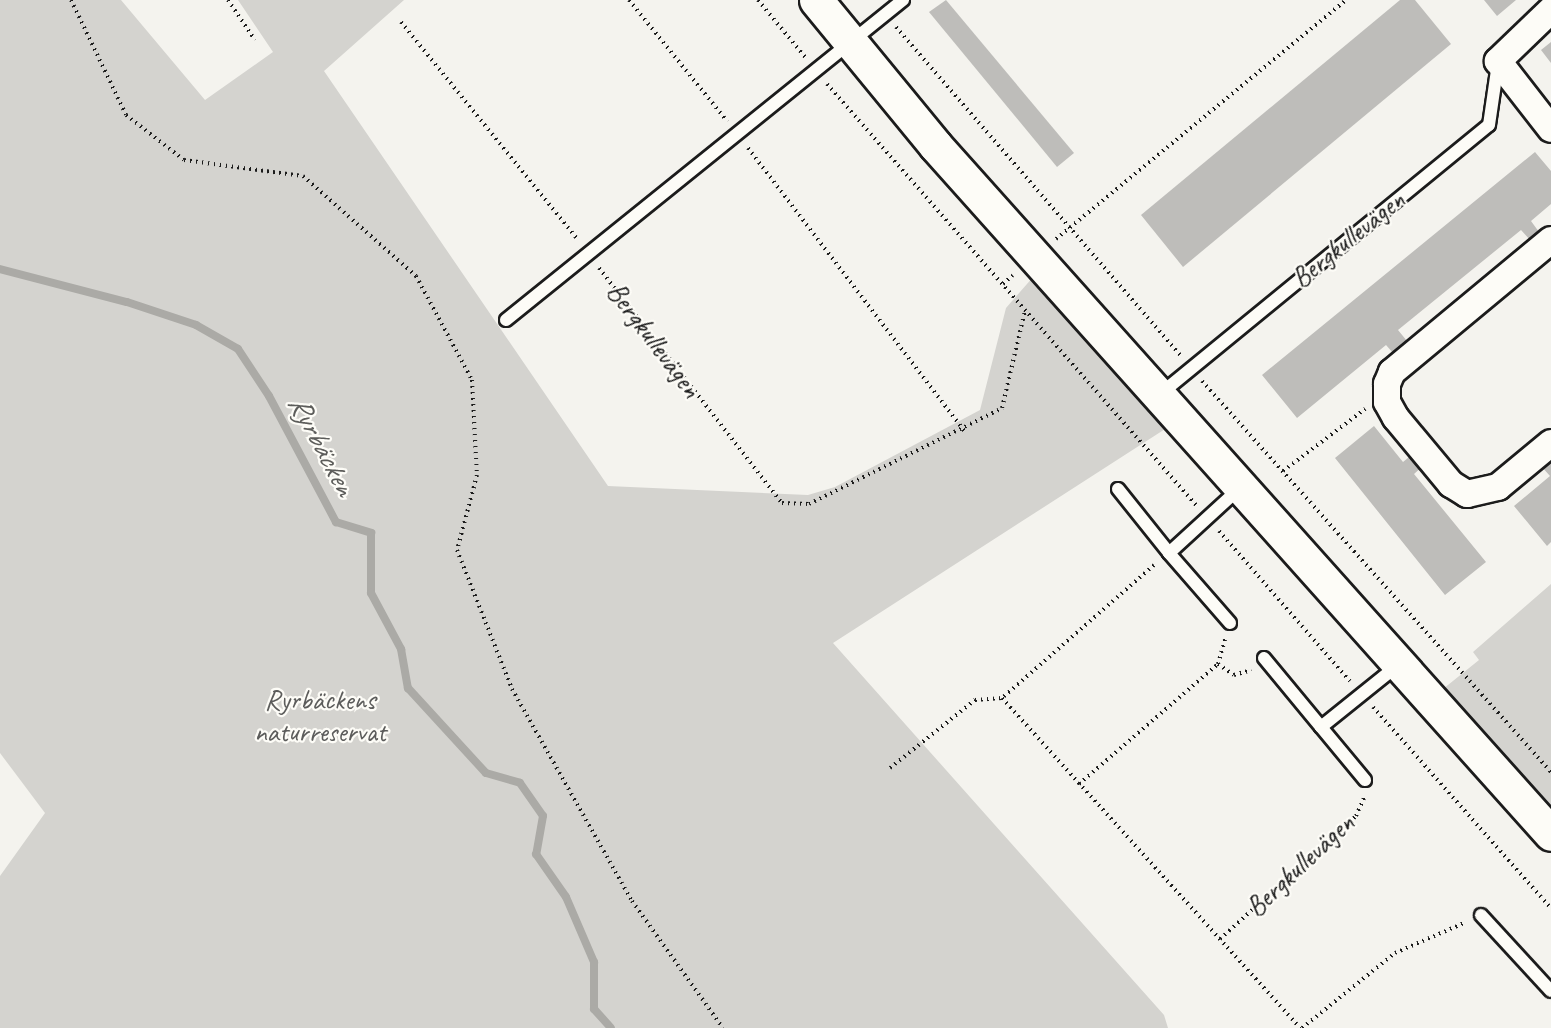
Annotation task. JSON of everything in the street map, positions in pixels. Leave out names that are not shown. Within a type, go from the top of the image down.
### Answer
[{"type":"street","points":[[816,0],[1035,256],[1551,834]]},
{"type":"street","points":[[1551,10],[1498,61],[1551,129]]},
{"type":"street","points":[[1551,240],[1392,372],[1387,392],[1396,418],[1451,484],[1467,494],[1498,487],[1551,443]]},
{"type":"lane","points":[[506,320],[903,0]]},
{"type":"lane","name":"Bergkullevägen","points":[[1159,396],[1489,125],[1498,61]]},
{"type":"lane","points":[[1169,553],[1241,487]]},
{"type":"lane","points":[[1118,489],[1169,553],[1230,623]]},
{"type":"lane","name":"Bergkullevägen","points":[[1264,658],[1365,780]]},
{"type":"lane","points":[[1321,727],[1399,664]]},
{"type":"lane","points":[[1481,915],[1551,991]]},
{"type":"path","points":[[71,0],[126,115],[184,160],[303,176],[416,276],[472,380],[477,476],[458,550],[512,689],[632,901],[723,1028]]},
{"type":"path","points":[[228,0],[255,40]]},
{"type":"path","points":[[629,0],[737,134],[964,431]]},
{"type":"path","points":[[758,0],[816,71],[1551,908]]},
{"type":"path","points":[[1003,284],[1346,0]]},
{"type":"path","points":[[885,14],[1072,227],[1191,368],[1551,772]]},
{"type":"path","name":"Bergkullevägen","points":[[401,22],[588,253],[782,503],[809,504],[964,431],[1002,408],[1025,310]]},
{"type":"path","points":[[1283,471],[1387,392]]},
{"type":"path","points":[[890,768],[975,700],[1002,698],[1169,553]]},
{"type":"path","points":[[1079,784],[1218,664],[1230,623]]},
{"type":"path","points":[[1218,664],[1234,675],[1249,672],[1264,658]]},
{"type":"path","name":"Bergkullevägen","points":[[1002,698],[1301,1028],[1395,953],[1481,915]]},
{"type":"path","name":"Bergkullevägen","points":[[1220,939],[1356,816],[1365,801],[1365,780]]},
{"type":"green space","name":"Ryrbäckens naturreservat","points":[[0,0],[121,0],[205,100],[273,52],[238,0],[404,0],[324,71],[608,486],[808,495],[835,487],[980,410],[1006,308],[1034,276],[1176,422],[833,643],[1164,1015],[1168,1028],[0,1028],[0,876],[45,813],[0,753]]},
{"type":"green space","points":[[1551,584],[1551,805],[1443,689],[1479,660],[1473,652]]},
{"type":"building","points":[[946,0],[1074,153],[1057,167],[929,12]]},
{"type":"building","points":[[1400,0],[1415,0],[1451,44],[1183,267],[1141,215]]},
{"type":"building","points":[[1484,0],[1516,0],[1497,16]]},
{"type":"building","points":[[1551,42],[1551,63],[1541,50]]},
{"type":"building","points":[[1535,152],[1551,171],[1551,204],[1531,221],[1539,232],[1530,240],[1521,230],[1398,330],[1407,341],[1393,353],[1386,345],[1297,418],[1262,375]]},
{"type":"building","points":[[1374,426],[1403,462],[1414,453],[1424,465],[1414,474],[1486,562],[1445,595],[1335,458]]},
{"type":"building","points":[[1551,458],[1551,542],[1547,546],[1514,506],[1550,476],[1541,466]]},
{"type":"waterway","name":"Ryrbäcken","points":[[0,269],[127,302],[196,325],[238,349],[269,396],[336,522],[371,533],[371,593],[401,649],[408,688],[486,773],[520,783],[543,816],[536,854],[566,897],[594,962],[594,1009],[611,1028]]}]
